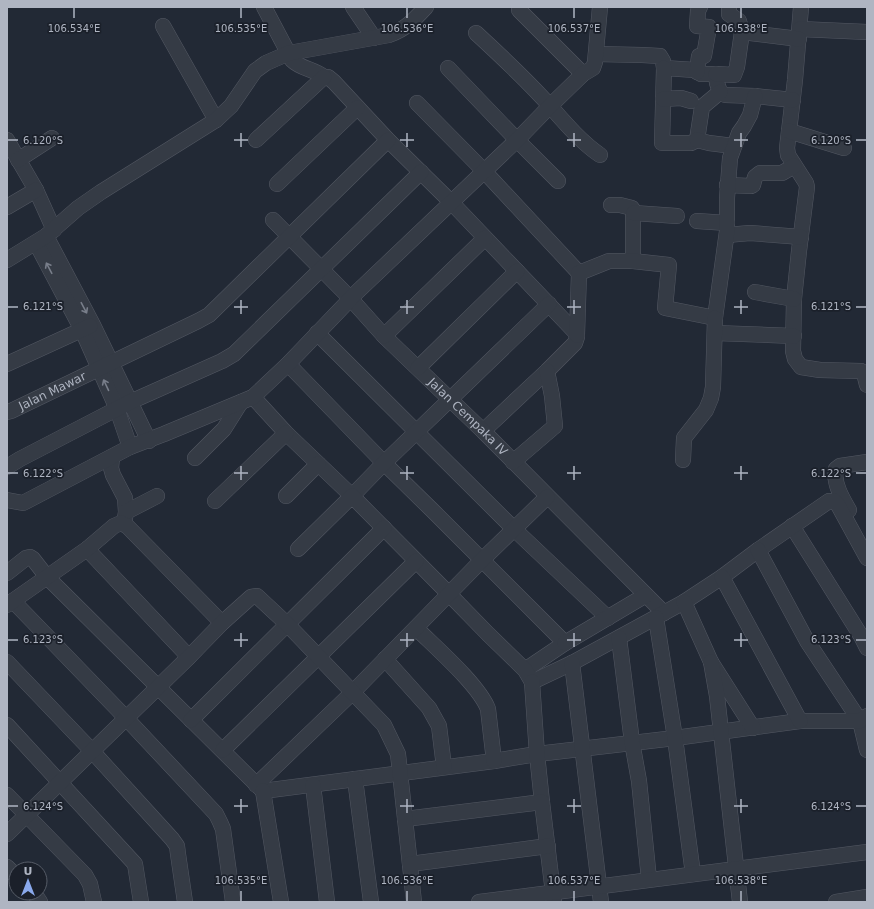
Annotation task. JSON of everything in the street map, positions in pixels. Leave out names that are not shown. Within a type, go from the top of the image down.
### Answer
[{"type":"street","points":[[264,7],[292,60],[299,66],[329,78],[388,140],[451,202],[577,335]]},
{"type":"street","points":[[353,7],[374,38]]},
{"type":"street","points":[[7,260],[45,236],[78,208],[216,120],[231,106],[251,76],[259,67],[289,53],[389,35],[403,30],[426,7]]},
{"type":"street","points":[[195,458],[224,429],[247,399],[288,364],[350,298],[517,140],[583,74],[593,68],[596,54],[600,7]]},
{"type":"street","points":[[697,72],[699,56],[704,56],[709,27],[697,26],[698,11],[700,7]]},
{"type":"street","points":[[664,68],[695,70],[701,74],[734,76],[737,67],[742,32],[739,21],[729,14],[729,7]]},
{"type":"street","points":[[801,7],[800,34],[787,152],[807,187],[794,300],[793,351],[795,359],[801,366],[820,370],[861,371],[864,373],[867,385]]},
{"type":"street","points":[[519,10],[583,74]]},
{"type":"street","points":[[163,26],[216,120]]},
{"type":"street","points":[[742,32],[800,34],[867,32]]},
{"type":"street","points":[[476,33],[550,106],[567,125],[600,155]]},
{"type":"street","points":[[596,54],[642,54],[660,56],[664,68],[662,143],[691,143],[697,140],[734,146]]},
{"type":"street","points":[[448,68],[558,181]]},
{"type":"street","points":[[716,74],[720,92],[725,95],[755,96],[793,100]]},
{"type":"street","points":[[256,140],[324,77]]},
{"type":"street","points":[[697,140],[702,107],[720,92]]},
{"type":"street","points":[[683,460],[684,438],[704,414],[711,398],[713,387],[715,318],[727,229],[730,158],[739,133],[750,115],[755,96]]},
{"type":"street","points":[[663,99],[681,98],[690,101]]},
{"type":"street","points":[[417,103],[484,171],[579,273],[577,335],[575,343],[483,431]]},
{"type":"street","points":[[277,184],[357,108]]},
{"type":"street","points":[[789,131],[844,148]]},
{"type":"street","points":[[18,160],[52,138]]},
{"type":"street","points":[[7,140],[36,190],[45,236],[104,366],[130,447]]},
{"type":"street","name":"Jalan Mawar","points":[[7,412],[209,315],[388,140]]},
{"type":"street","points":[[728,185],[751,186],[760,173],[782,173],[794,166]]},
{"type":"street","points":[[7,467],[130,402],[222,361],[234,354],[421,172]]},
{"type":"street","points":[[7,207],[36,190]]},
{"type":"street","points":[[611,205],[620,205],[632,208],[634,213],[633,261]]},
{"type":"street","points":[[634,213],[676,216]]},
{"type":"street","name":"Jalan Cempaka IV","points":[[273,220],[350,298],[384,336],[483,431],[646,595],[660,616]]},
{"type":"street","points":[[697,221],[750,233],[801,237]]},
{"type":"street","points":[[384,336],[485,238]]},
{"type":"street","points":[[579,273],[609,261],[633,261],[669,265],[665,308],[715,318]]},
{"type":"street","points":[[418,368],[517,271]]},
{"type":"street","points":[[755,292],[794,300]]},
{"type":"street","points":[[298,549],[384,463],[549,304]]},
{"type":"street","points":[[7,364],[87,327]]},
{"type":"street","points":[[317,333],[514,529],[608,618]]},
{"type":"street","points":[[715,333],[794,336]]},
{"type":"street","points":[[288,364],[384,463],[565,643]]},
{"type":"street","points":[[104,366],[130,402],[149,441]]},
{"type":"street","points":[[513,462],[555,426],[552,396],[547,371]]},
{"type":"street","points":[[247,399],[286,433],[352,496],[529,676],[542,802],[554,897]]},
{"type":"street","points":[[7,500],[23,503],[130,447],[149,441],[247,399]]},
{"type":"street","points":[[215,501],[286,433]]},
{"type":"street","points":[[112,457],[112,468],[115,480],[125,498],[125,518],[222,623]]},
{"type":"street","points":[[867,462],[840,466],[836,469],[835,474],[841,496],[867,541]]},
{"type":"street","points":[[286,496],[318,464]]},
{"type":"street","points":[[157,496],[125,518],[121,524],[114,526],[86,549],[10,603],[126,718],[216,814],[223,829],[233,902]]},
{"type":"street","points":[[260,788],[482,560],[547,497]]},
{"type":"street","points":[[529,676],[572,663],[684,602],[722,577],[829,501],[834,501],[838,504],[867,558]]},
{"type":"street","points":[[792,526],[865,641]]},
{"type":"street","points":[[192,720],[384,528]]},
{"type":"street","points":[[86,549],[190,657]]},
{"type":"street","points":[[758,550],[807,641],[863,719],[867,750]]},
{"type":"street","points":[[7,573],[26,558],[30,557],[33,559],[47,577],[260,788],[281,902]]},
{"type":"street","points":[[223,750],[416,561]]},
{"type":"street","points":[[722,577],[800,721]]},
{"type":"street","points":[[7,834],[190,657],[222,623],[255,595],[259,597],[287,624],[384,725],[398,754],[414,902]]},
{"type":"street","points":[[529,676],[565,643],[646,595]]},
{"type":"street","points":[[684,602],[711,662],[753,728]]},
{"type":"street","points":[[660,616],[693,874]]},
{"type":"street","points":[[416,628],[468,681],[486,704],[488,709],[494,761]]},
{"type":"street","points":[[619,638],[632,742],[639,781],[649,879]]},
{"type":"street","points":[[385,659],[429,708],[435,717],[439,726],[444,767]]},
{"type":"street","points":[[7,662],[92,751],[176,844],[185,902]]},
{"type":"street","points":[[711,662],[717,696],[740,902]]},
{"type":"street","points":[[572,663],[601,902]]},
{"type":"street","points":[[260,788],[313,785],[537,754],[675,738],[800,721],[863,719]]},
{"type":"street","points":[[7,725],[135,864],[141,902]]},
{"type":"street","points":[[355,779],[371,902]]},
{"type":"street","points":[[313,785],[327,902]]},
{"type":"street","points":[[7,795],[85,875],[90,884],[94,902]]},
{"type":"street","points":[[405,819],[542,802]]},
{"type":"street","points":[[410,864],[548,846]]},
{"type":"street","points":[[479,902],[554,897],[598,886],[867,852]]},
{"type":"street","points":[[836,902],[867,897]]}]
